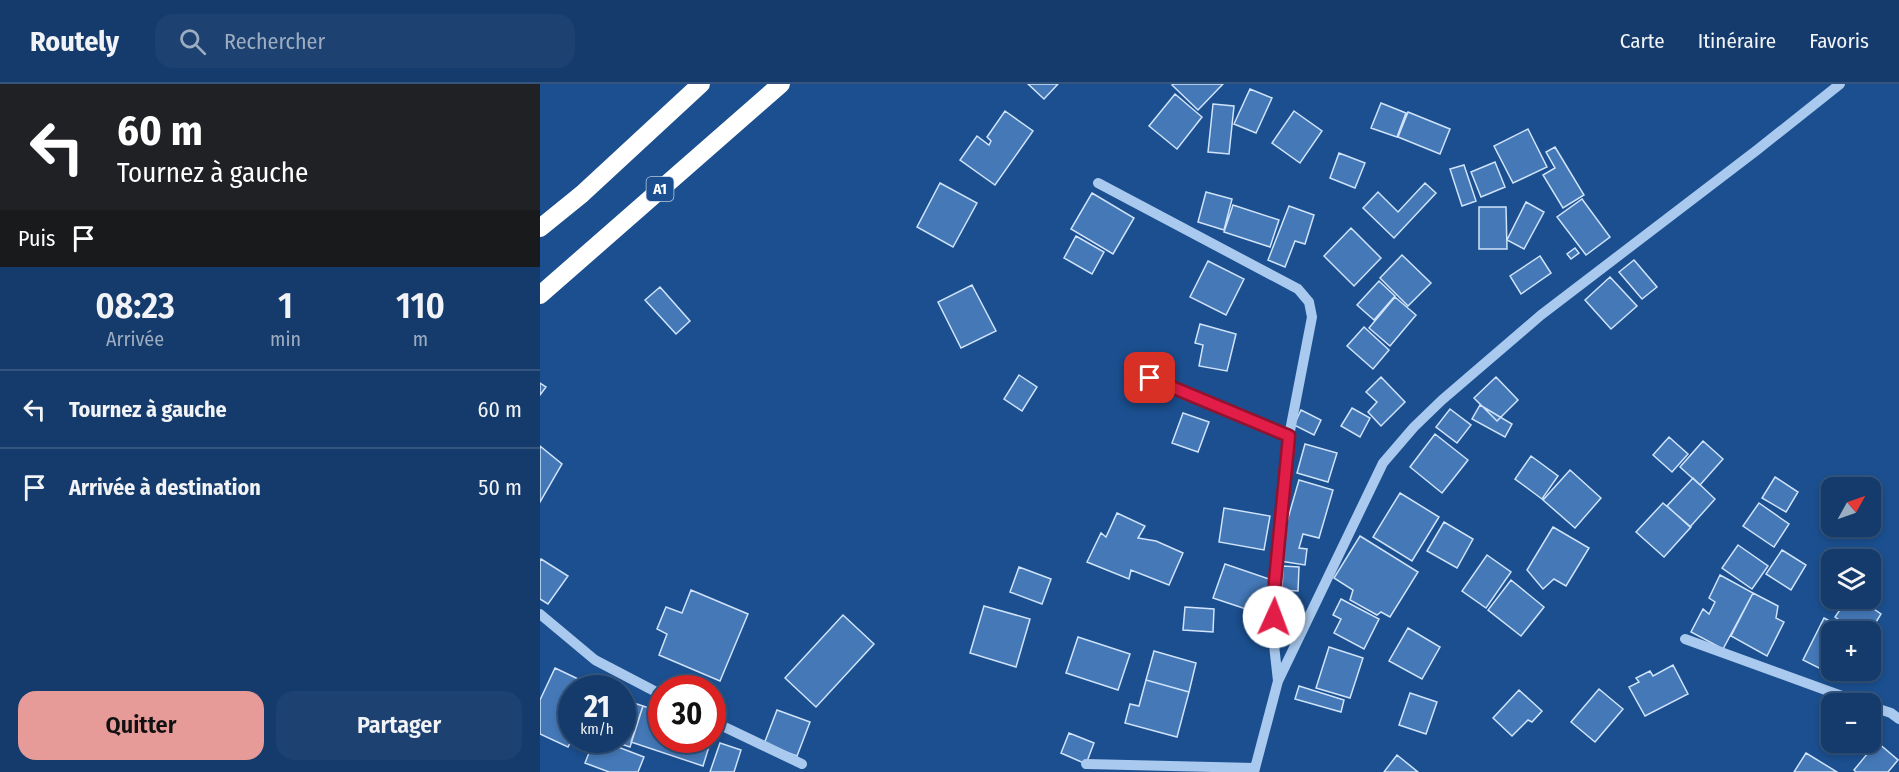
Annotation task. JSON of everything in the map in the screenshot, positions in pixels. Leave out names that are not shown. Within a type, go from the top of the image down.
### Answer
[{"type":"highway","points":[[540,228],[582,194],[701,84]]},
{"type":"highway","name":"A1","points":[[540,295],[781,84]]},
{"type":"street","points":[[1086,764],[1254,770],[1278,681],[1383,463],[1414,427],[1442,400],[1541,315],[1840,84]]},
{"type":"street","points":[[1098,183],[1298,289],[1309,302],[1312,317],[1289,436],[1275,581],[1273,636],[1278,681]]},
{"type":"street","points":[[1150,378],[1289,436]]},
{"type":"street","points":[[540,614],[595,660],[648,688]]},
{"type":"street","points":[[1685,639],[1834,693]]},
{"type":"street","points":[[1881,710],[1899,719]]},
{"type":"street","points":[[726,729],[802,764]]},
{"type":"building","points":[[1028,84],[1058,84],[1044,99]]},
{"type":"building","points":[[1223,84],[1198,110],[1172,85]]},
{"type":"building","points":[[1250,89],[1272,98],[1256,133],[1234,124]]},
{"type":"building","points":[[1175,94],[1202,117],[1177,149],[1149,126]]},
{"type":"building","points":[[1381,103],[1406,113],[1397,137],[1371,128]]},
{"type":"building","points":[[1213,104],[1234,106],[1229,154],[1208,152]]},
{"type":"building","points":[[1005,111],[1033,131],[995,185],[960,160],[977,136],[989,145],[991,141],[987,137]]},
{"type":"building","points":[[1294,111],[1322,131],[1300,163],[1272,143]]},
{"type":"building","points":[[1408,112],[1450,129],[1440,154],[1398,137]]},
{"type":"building","points":[[1528,129],[1547,167],[1513,183],[1494,146]]},
{"type":"building","points":[[1555,147],[1584,195],[1563,208],[1543,175],[1555,168],[1546,152]]},
{"type":"building","points":[[1339,153],[1365,163],[1355,188],[1330,178]]},
{"type":"building","points":[[1495,162],[1505,187],[1481,197],[1471,172]]},
{"type":"building","points":[[1464,165],[1476,201],[1462,206],[1450,169]]},
{"type":"building","points":[[940,183],[977,203],[953,247],[917,227]]},
{"type":"building","points":[[1425,183],[1436,193],[1394,238],[1363,208],[1378,192],[1398,212]]},
{"type":"building","points":[[1206,192],[1232,199],[1224,230],[1198,222]]},
{"type":"building","points":[[1092,193],[1134,218],[1113,254],[1071,229]]},
{"type":"building","points":[[1582,199],[1610,237],[1586,255],[1557,217]]},
{"type":"building","points":[[1526,202],[1544,212],[1524,249],[1507,240]]},
{"type":"building","points":[[1233,205],[1279,220],[1270,247],[1224,232]]},
{"type":"building","points":[[1289,206],[1314,215],[1305,244],[1295,241],[1285,267],[1268,260]]},
{"type":"building","points":[[1479,207],[1506,207],[1507,249],[1479,249]]},
{"type":"building","points":[[1351,228],[1381,258],[1354,286],[1324,256]]},
{"type":"building","points":[[1076,236],[1104,252],[1092,274],[1064,258]]},
{"type":"building","points":[[1575,248],[1579,253],[1571,259],[1567,254]]},
{"type":"building","points":[[1402,255],[1431,283],[1408,306],[1380,278]]},
{"type":"building","points":[[1540,256],[1551,273],[1521,294],[1510,276]]},
{"type":"building","points":[[1634,260],[1657,287],[1642,299],[1619,272]]},
{"type":"building","points":[[1208,261],[1244,279],[1226,315],[1190,297]]},
{"type":"building","points":[[1610,277],[1637,306],[1611,329],[1585,300]]},
{"type":"building","points":[[1379,281],[1395,296],[1374,320],[1357,305]]},
{"type":"building","points":[[972,285],[996,331],[961,348],[938,302]]},
{"type":"building","points":[[660,287],[690,321],[676,334],[645,300]]},
{"type":"building","points":[[1395,297],[1416,315],[1390,346],[1369,328]]},
{"type":"building","points":[[1200,324],[1236,334],[1227,371],[1199,366],[1203,345],[1195,343]]},
{"type":"building","points":[[1364,327],[1389,350],[1373,369],[1347,346]]},
{"type":"building","points":[[1019,375],[1037,387],[1022,411],[1004,399]]},
{"type":"building","points":[[1381,377],[1405,402],[1381,426],[1368,412],[1377,402],[1366,392]]},
{"type":"building","points":[[1496,377],[1518,400],[1497,421],[1474,398]]},
{"type":"building","points":[[540,383],[546,387],[540,395]]},
{"type":"building","points":[[1480,405],[1512,424],[1505,437],[1472,419]]},
{"type":"building","points":[[1352,408],[1370,418],[1360,437],[1341,426]]},
{"type":"building","points":[[1450,409],[1471,425],[1457,443],[1436,427]]},
{"type":"building","points":[[1301,410],[1321,420],[1314,435],[1294,425]]},
{"type":"building","points":[[1183,413],[1209,422],[1198,452],[1172,443]]},
{"type":"building","points":[[1435,434],[1468,460],[1442,493],[1410,467]]},
{"type":"building","points":[[1669,437],[1688,454],[1672,472],[1653,455]]},
{"type":"building","points":[[1703,441],[1723,459],[1700,485],[1680,467]]},
{"type":"building","points":[[1305,444],[1337,453],[1328,482],[1297,473]]},
{"type":"building","points":[[540,446],[562,464],[540,502]]},
{"type":"building","points":[[1531,456],[1558,476],[1542,499],[1515,479]]},
{"type":"building","points":[[1570,470],[1601,498],[1575,528],[1543,500]]},
{"type":"building","points":[[1775,477],[1798,492],[1786,512],[1762,498]]},
{"type":"building","points":[[1693,478],[1715,499],[1690,527],[1667,506]]},
{"type":"building","points":[[1299,480],[1333,490],[1319,538],[1303,534],[1299,548],[1307,549],[1305,565],[1280,561],[1280,546]]},
{"type":"building","points":[[1400,493],[1439,517],[1412,561],[1373,537]]},
{"type":"building","points":[[1663,503],[1691,527],[1664,557],[1636,532]]},
{"type":"building","points":[[1759,503],[1789,524],[1774,547],[1743,526]]},
{"type":"building","points":[[1224,508],[1270,516],[1264,550],[1219,542]]},
{"type":"building","points":[[1117,513],[1145,526],[1138,538],[1156,541],[1183,553],[1169,585],[1131,570],[1129,579],[1087,562],[1101,533],[1106,537]]},
{"type":"building","points":[[1444,522],[1473,539],[1457,568],[1427,551]]},
{"type":"building","points":[[1553,527],[1589,548],[1566,586],[1554,579],[1543,589],[1527,570]]},
{"type":"building","points":[[1360,536],[1418,572],[1390,617],[1381,612],[1377,615],[1350,600],[1353,590],[1334,578]]},
{"type":"building","points":[[1738,545],[1768,566],[1752,589],[1722,568]]},
{"type":"building","points":[[1782,550],[1806,565],[1791,590],[1766,574]]},
{"type":"building","points":[[1487,555],[1511,572],[1486,608],[1462,591]]},
{"type":"building","points":[[541,559],[568,576],[548,604],[540,599]]},
{"type":"building","points":[[1225,564],[1272,580],[1261,614],[1213,598]]},
{"type":"building","points":[[1283,566],[1299,567],[1298,591],[1282,590]]},
{"type":"building","points":[[1019,567],[1051,579],[1042,604],[1010,592]]},
{"type":"building","points":[[1720,575],[1753,593],[1723,649],[1691,632],[1703,609],[1709,614],[1715,602],[1709,598]]},
{"type":"building","points":[[1511,580],[1544,607],[1521,636],[1488,610]]},
{"type":"building","points":[[691,590],[748,614],[723,675],[706,675],[659,655],[667,634],[657,629],[666,607],[682,613]]},
{"type":"building","points":[[1753,593],[1778,606],[1776,618],[1784,622],[1767,656],[1731,636]]},
{"type":"building","points":[[1341,599],[1379,619],[1364,649],[1334,633],[1341,619],[1333,615]]},
{"type":"building","points":[[984,606],[1030,619],[1016,667],[970,653]]},
{"type":"building","points":[[1185,607],[1214,609],[1213,632],[1183,630]]},
{"type":"building","points":[[1840,609],[1874,609],[1881,614],[1877,621],[1841,621],[1835,617]]},
{"type":"building","points":[[843,615],[874,644],[816,707],[785,678]]},
{"type":"building","points":[[1821,624],[1821,669],[1803,660]]},
{"type":"building","points":[[1408,628],[1440,647],[1422,679],[1389,661]]},
{"type":"building","points":[[1078,637],[1130,654],[1118,690],[1066,673]]},
{"type":"building","points":[[1329,647],[1363,658],[1350,698],[1316,688]]},
{"type":"building","points":[[1154,651],[1196,663],[1189,692],[1146,680]]},
{"type":"building","points":[[1673,665],[1688,694],[1645,716],[1629,687],[1639,682],[1636,678],[1650,671],[1653,676]]},
{"type":"building","points":[[555,668],[570,675],[558,675],[558,742],[540,734],[540,700]]},
{"type":"building","points":[[1146,680],[1189,692],[1177,737],[1125,723],[1130,704],[1139,706]]},
{"type":"building","points":[[1299,686],[1344,700],[1341,712],[1295,699]]},
{"type":"building","points":[[1599,689],[1623,709],[1595,742],[1571,722]]},
{"type":"building","points":[[1519,690],[1542,711],[1532,722],[1528,720],[1512,736],[1493,718]]},
{"type":"building","points":[[1410,693],[1437,702],[1426,734],[1399,725]]},
{"type":"building","points":[[636,704],[643,706],[636,728]]},
{"type":"building","points":[[643,706],[648,708],[648,748],[636,744],[636,727]]},
{"type":"building","points":[[777,710],[810,722],[797,756],[764,744]]},
{"type":"building","points":[[1069,733],[1094,743],[1086,764],[1061,753]]},
{"type":"building","points":[[726,745],[741,750],[734,772],[710,772],[717,753],[726,753]]},
{"type":"building","points":[[1881,745],[1898,760],[1888,772],[1856,772],[1854,770],[1868,753],[1881,753]]},
{"type":"building","points":[[589,753],[634,753],[644,757],[638,772],[609,772],[585,763]]},
{"type":"building","points":[[664,753],[707,753],[703,766]]},
{"type":"building","points":[[1806,753],[1837,772],[1794,772]]},
{"type":"building","points":[[1397,755],[1418,772],[1384,772]]},
{"type":"route","points":[[1150,378],[1289,436],[1275,581],[1274,617]]}]
